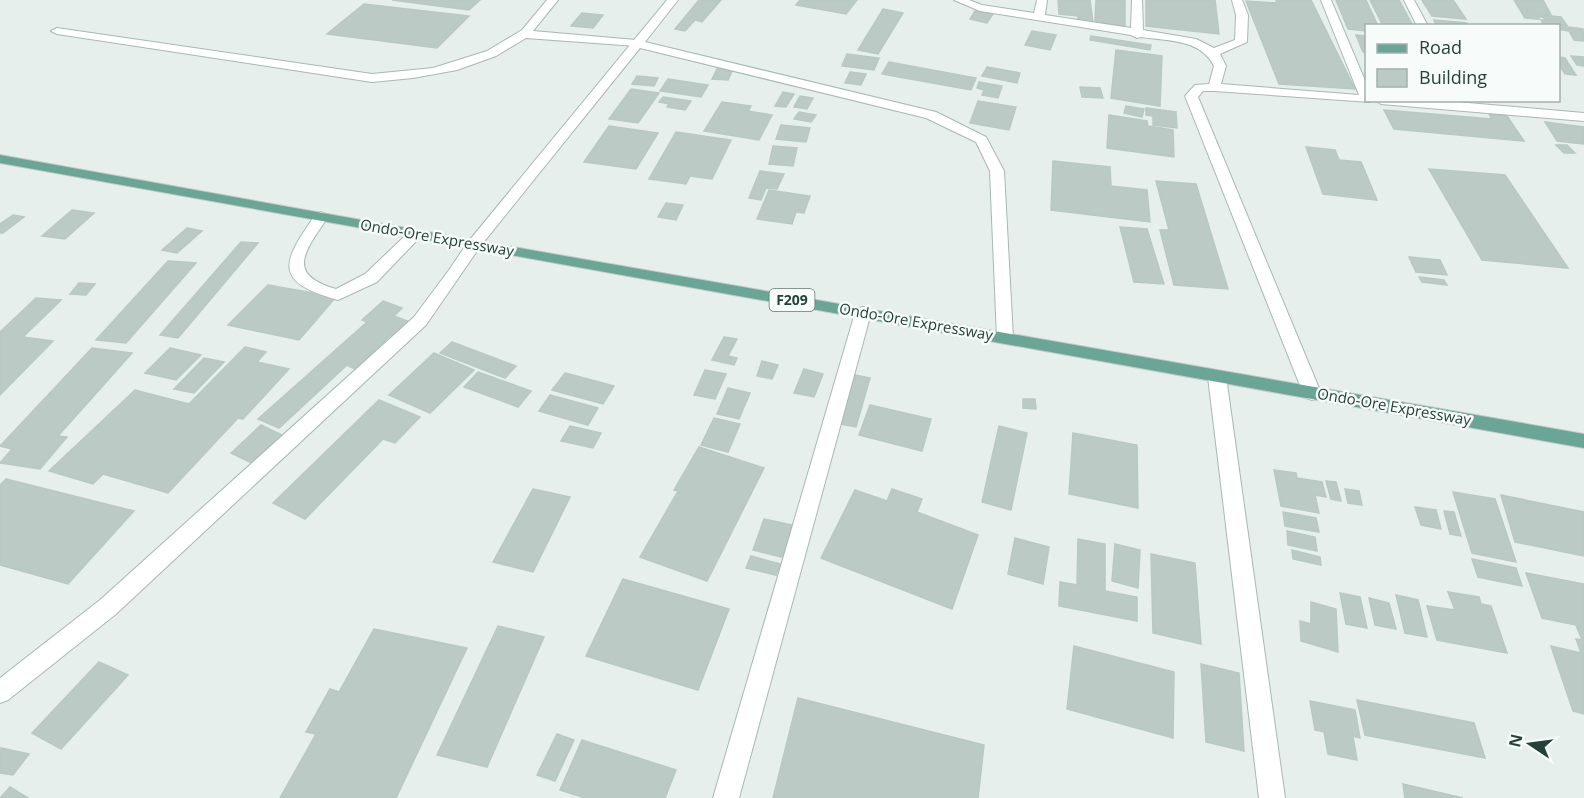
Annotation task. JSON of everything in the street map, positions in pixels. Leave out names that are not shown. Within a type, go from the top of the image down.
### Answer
[{"type":"main road","name":"Ondo-Ore Expressway","points":[[0,159],[414,235],[505,249],[1584,441]]},
{"type":"street","points":[[57,31],[372,78],[422,75],[469,62],[505,46],[524,34],[553,0]]},
{"type":"street","points":[[0,692],[108,607],[420,321],[455,274],[473,245],[673,0]]},
{"type":"street","points":[[959,0],[980,8],[1196,42],[1213,52],[1220,66],[1214,87]]},
{"type":"street","points":[[1039,18],[1042,0]]},
{"type":"street","points":[[1137,0],[1137,34]]},
{"type":"street","points":[[1213,52],[1241,42],[1242,15],[1237,0]]},
{"type":"street","points":[[1326,0],[1365,96]]},
{"type":"street","points":[[1409,0],[1422,24]]},
{"type":"street","points":[[524,34],[636,43],[931,115],[981,140],[997,171],[1005,338]]},
{"type":"street","points":[[1312,393],[1191,96],[1199,88],[1214,87],[1365,98]]},
{"type":"street","points":[[1424,102],[1467,104],[1584,117]]},
{"type":"street","points":[[321,218],[303,242],[295,264],[303,283],[338,295],[372,278],[414,235]]},
{"type":"street","points":[[726,798],[863,313]]},
{"type":"street","points":[[1217,377],[1272,798]]},
{"type":"building","points":[[392,0],[480,0],[469,10]]},
{"type":"building","points":[[699,0],[721,0],[702,22],[695,20],[685,31],[675,29]]},
{"type":"building","points":[[800,0],[857,0],[846,14],[796,5]]},
{"type":"building","points":[[1058,0],[1090,0],[1093,23],[1078,22],[1078,16],[1059,14]]},
{"type":"building","points":[[1096,0],[1125,0],[1125,26],[1095,22]]},
{"type":"building","points":[[1146,0],[1215,0],[1219,34],[1146,26]]},
{"type":"building","points":[[1276,0],[1311,0],[1355,89],[1279,84],[1246,1],[1277,3]]},
{"type":"building","points":[[1336,0],[1366,0],[1377,24],[1365,24],[1365,31],[1348,29]]},
{"type":"building","points":[[1370,0],[1399,0],[1412,24],[1382,24]]},
{"type":"building","points":[[1422,0],[1453,0],[1466,19],[1432,16]]},
{"type":"building","points":[[1514,0],[1543,0],[1551,15],[1539,14],[1542,17],[1537,17],[1539,19],[1525,18]]},
{"type":"building","points":[[364,4],[469,16],[437,48],[327,34]]},
{"type":"building","points":[[883,9],[903,13],[878,54],[858,50]]},
{"type":"building","points":[[975,11],[993,14],[987,23],[970,19]]},
{"type":"building","points":[[582,13],[603,15],[593,28],[571,26]]},
{"type":"building","points":[[1542,15],[1561,17],[1568,27],[1583,29],[1584,41],[1574,40],[1569,31],[1560,29],[1560,24],[1543,24],[1541,20],[1545,20]]},
{"type":"building","points":[[1434,20],[1468,24],[1436,24]]},
{"type":"building","points":[[1032,31],[1056,35],[1050,50],[1025,45]]},
{"type":"building","points":[[1356,35],[1365,36],[1365,52]]},
{"type":"building","points":[[1091,36],[1151,45],[1150,50],[1090,40]]},
{"type":"building","points":[[1116,50],[1162,56],[1160,106],[1111,98]]},
{"type":"building","points":[[847,54],[879,58],[874,70],[842,66]]},
{"type":"building","points":[[1571,56],[1584,57],[1584,66],[1577,65]]},
{"type":"building","points":[[1560,57],[1565,58],[1576,75],[1565,74],[1560,66]]},
{"type":"building","points":[[889,62],[976,78],[971,90],[882,74]]},
{"type":"building","points":[[718,67],[733,69],[728,80],[712,79]]},
{"type":"building","points":[[987,67],[1020,73],[1017,83],[982,76]]},
{"type":"building","points":[[850,72],[866,74],[861,85],[845,83]]},
{"type":"building","points":[[637,76],[658,78],[654,86],[632,84]]},
{"type":"building","points":[[668,79],[708,85],[701,97],[660,91]]},
{"type":"building","points":[[979,82],[1002,86],[998,98],[982,95],[984,90],[977,88]]},
{"type":"building","points":[[1080,87],[1100,88],[1103,98],[1082,97]]},
{"type":"building","points":[[631,89],[659,93],[638,123],[609,119]]},
{"type":"building","points":[[783,92],[794,94],[786,107],[775,106]]},
{"type":"building","points":[[800,96],[813,98],[807,109],[794,107]]},
{"type":"building","points":[[663,97],[691,101],[685,110],[667,107],[669,104],[659,102]]},
{"type":"building","points":[[978,101],[1016,107],[1009,130],[970,123]]},
{"type":"building","points":[[722,102],[751,106],[748,111],[772,115],[759,140],[704,131]]},
{"type":"building","points":[[1126,106],[1144,109],[1142,117],[1124,113]]},
{"type":"building","points":[[1146,108],[1176,112],[1177,128],[1153,125],[1153,116],[1146,115]]},
{"type":"building","points":[[1384,110],[1492,119],[1489,114],[1507,116],[1524,141],[1394,129]]},
{"type":"building","points":[[799,112],[816,115],[811,122],[794,119]]},
{"type":"building","points":[[1109,115],[1147,121],[1148,126],[1173,130],[1174,157],[1107,148]]},
{"type":"building","points":[[1545,122],[1584,127],[1584,144],[1557,141]]},
{"type":"building","points":[[781,125],[810,128],[806,142],[776,139]]},
{"type":"building","points":[[609,126],[658,133],[636,169],[584,162]]},
{"type":"building","points":[[676,132],[731,140],[712,179],[690,176],[686,184],[649,179]]},
{"type":"building","points":[[1556,145],[1567,145],[1575,153],[1564,153]]},
{"type":"building","points":[[773,146],[797,148],[793,166],[769,164]]},
{"type":"building","points":[[1306,147],[1335,150],[1339,160],[1361,162],[1377,200],[1323,194]]},
{"type":"building","points":[[1053,161],[1110,167],[1111,186],[1147,190],[1150,222],[1051,210]]},
{"type":"building","points":[[1429,169],[1505,175],[1568,268],[1482,260]]},
{"type":"building","points":[[760,171],[784,174],[777,189],[766,188],[761,200],[749,198]]},
{"type":"building","points":[[1156,181],[1196,184],[1228,289],[1174,285],[1160,230],[1169,230]]},
{"type":"building","points":[[769,190],[810,196],[804,213],[796,212],[792,224],[757,219]]},
{"type":"building","points":[[666,203],[683,205],[676,220],[658,217]]},
{"type":"building","points":[[72,210],[94,213],[65,239],[42,236]]},
{"type":"building","points":[[13,215],[24,217],[0,233],[0,224]]},
{"type":"building","points":[[1120,227],[1147,229],[1164,284],[1134,282]]},
{"type":"building","points":[[187,228],[202,231],[177,253],[162,250]]},
{"type":"building","points":[[241,242],[258,243],[178,338],[160,335]]},
{"type":"building","points":[[1409,257],[1440,260],[1447,275],[1416,272]]},
{"type":"building","points":[[168,261],[196,263],[126,343],[96,340]]},
{"type":"building","points":[[1419,277],[1444,280],[1447,285],[1422,282]]},
{"type":"building","points":[[79,283],[95,284],[86,295],[70,294]]},
{"type":"building","points":[[268,285],[336,297],[299,340],[228,325]]},
{"type":"building","points":[[36,298],[61,300],[23,337],[53,341],[0,395],[0,332]]},
{"type":"building","points":[[383,301],[402,308],[394,316],[410,322],[395,337],[391,335],[355,369],[347,365],[279,428],[258,419],[367,322],[362,320]]},
{"type":"building","points":[[724,337],[737,339],[728,356],[737,358],[734,365],[712,360]]},
{"type":"building","points":[[452,342],[516,366],[505,378],[440,353]]},
{"type":"building","points":[[245,347],[266,352],[257,362],[289,369],[243,419],[238,418],[168,493],[103,474],[93,484],[49,471],[135,390],[189,404]]},
{"type":"building","points":[[92,348],[132,353],[58,436],[67,437],[40,469],[0,463],[12,449],[0,446]]},
{"type":"building","points":[[170,348],[201,355],[176,380],[145,373]]},
{"type":"building","points":[[434,353],[474,370],[430,413],[389,395]]},
{"type":"building","points":[[204,358],[224,362],[194,393],[174,389]]},
{"type":"building","points":[[762,361],[778,365],[772,379],[757,376]]},
{"type":"building","points":[[804,369],[823,374],[814,397],[794,393]]},
{"type":"building","points":[[705,370],[726,374],[715,399],[694,395]]},
{"type":"building","points":[[478,372],[531,391],[518,407],[464,387]]},
{"type":"building","points":[[565,373],[614,386],[603,404],[552,390]]},
{"type":"building","points":[[855,375],[870,378],[856,427],[840,424]]},
{"type":"building","points":[[728,388],[750,393],[739,419],[717,414]]},
{"type":"building","points":[[550,395],[598,408],[588,425],[539,411]]},
{"type":"building","points":[[1023,399],[1035,399],[1036,409],[1023,408]]},
{"type":"building","points":[[379,400],[420,417],[395,443],[383,439],[305,519],[273,503]]},
{"type":"building","points":[[870,405],[931,419],[922,451],[859,435]]},
{"type":"building","points":[[714,418],[740,424],[728,452],[701,445]]},
{"type":"building","points":[[261,425],[286,437],[256,465],[231,453]]},
{"type":"building","points":[[570,426],[601,433],[593,448],[561,441]]},
{"type":"building","points":[[999,426],[1027,433],[1011,510],[982,502]]},
{"type":"building","points":[[1073,433],[1137,445],[1138,508],[1069,494]]},
{"type":"building","points":[[699,447],[764,468],[707,581],[640,557],[678,491],[674,490]]},
{"type":"building","points":[[1274,470],[1296,473],[1297,478],[1322,482],[1326,497],[1315,495],[1319,513],[1281,506]]},
{"type":"building","points":[[6,479],[134,511],[68,584],[0,565],[0,485]]},
{"type":"building","points":[[1326,481],[1336,482],[1341,501],[1331,499]]},
{"type":"building","points":[[533,489],[570,497],[533,572],[493,562]]},
{"type":"building","points":[[892,489],[922,499],[917,512],[978,535],[952,609],[821,558],[855,490],[887,501]]},
{"type":"building","points":[[1345,489],[1359,491],[1362,505],[1348,503]]},
{"type":"building","points":[[1453,492],[1495,499],[1516,562],[1472,553]]},
{"type":"building","points":[[1501,495],[1584,512],[1584,556],[1515,542]]},
{"type":"building","points":[[1415,507],[1436,510],[1441,529],[1421,525]]},
{"type":"building","points":[[1444,511],[1454,512],[1461,536],[1450,534]]},
{"type":"building","points":[[1283,512],[1316,518],[1319,532],[1285,526]]},
{"type":"building","points":[[764,519],[792,525],[782,557],[753,550]]},
{"type":"building","points":[[1287,531],[1315,537],[1317,551],[1288,545]]},
{"type":"building","points":[[1015,538],[1049,547],[1043,584],[1008,574]]},
{"type":"building","points":[[1078,539],[1105,544],[1105,591],[1137,597],[1137,621],[1059,606],[1060,582],[1077,585]]},
{"type":"building","points":[[1115,544],[1140,550],[1138,588],[1112,581]]},
{"type":"building","points":[[1292,550],[1320,557],[1321,565],[1293,559]]},
{"type":"building","points":[[1151,554],[1195,563],[1201,644],[1153,633]]},
{"type":"building","points":[[751,556],[780,564],[776,575],[746,568]]},
{"type":"building","points":[[1472,559],[1516,568],[1522,586],[1478,577]]},
{"type":"building","points":[[1526,573],[1584,584],[1584,714],[1573,711],[1551,646],[1581,653],[1576,639],[1582,640],[1576,625],[1542,618]]},
{"type":"building","points":[[623,579],[729,609],[698,690],[586,656]]},
{"type":"building","points":[[1448,592],[1479,597],[1481,604],[1491,606],[1507,653],[1437,640],[1427,606],[1455,610]]},
{"type":"building","points":[[1340,593],[1360,597],[1367,628],[1346,624]]},
{"type":"building","points":[[1396,595],[1418,600],[1427,637],[1405,633]]},
{"type":"building","points":[[1369,598],[1389,603],[1396,629],[1375,625]]},
{"type":"building","points":[[1311,602],[1336,609],[1338,652],[1301,641],[1300,621],[1311,624]]},
{"type":"building","points":[[498,626],[544,637],[487,767],[437,755]]},
{"type":"building","points":[[374,629],[467,648],[396,798],[280,798],[316,734],[306,732],[330,689],[339,692]]},
{"type":"building","points":[[1074,646],[1174,672],[1173,738],[1067,709]]},
{"type":"building","points":[[99,662],[128,675],[61,749],[32,733]]},
{"type":"building","points":[[1201,664],[1239,673],[1244,751],[1206,742]]},
{"type":"building","points":[[798,698],[984,745],[978,798],[773,798]]},
{"type":"building","points":[[1357,700],[1474,723],[1485,758],[1365,735]]},
{"type":"building","points":[[1310,701],[1355,710],[1360,738],[1353,736],[1357,760],[1328,754],[1324,732],[1315,730]]},
{"type":"building","points":[[557,734],[574,740],[555,781],[537,775]]},
{"type":"building","points":[[582,740],[676,770],[665,798],[585,798],[560,790]]},
{"type":"building","points":[[1,748],[29,754],[13,775],[0,773]]},
{"type":"building","points":[[1403,784],[1463,798],[1405,798]]},
{"type":"building","points":[[10,787],[28,798],[0,798]]}]
